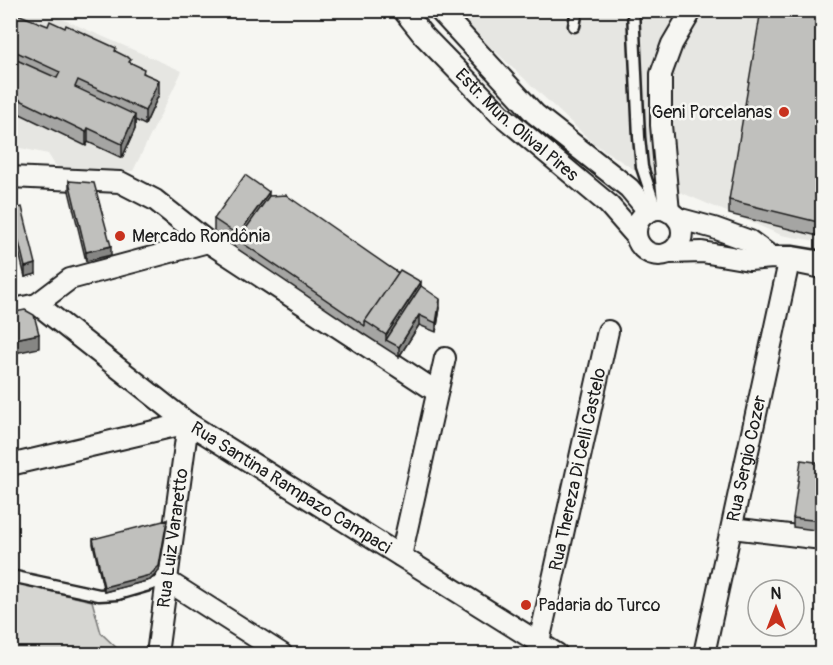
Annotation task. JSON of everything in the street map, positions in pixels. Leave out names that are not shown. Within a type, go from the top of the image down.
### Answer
[{"type":"street","name":"Estr. Mun. Olival Pires","points":[[403,10],[423,35],[500,114],[608,204],[636,236],[642,249],[648,253],[655,255],[702,252],[749,260],[775,257]]},
{"type":"street","name":"Estr. Mun. Olival Pires","points":[[439,10],[535,114],[663,213],[750,241],[775,257],[822,268]]},
{"type":"street","points":[[663,213],[661,74],[672,44],[692,10]]},
{"type":"street","points":[[10,177],[120,182],[155,200],[208,242],[437,392]]},
{"type":"street","points":[[636,236],[638,222],[663,213]]},
{"type":"street","points":[[663,213],[681,224],[679,244],[669,253]]},
{"type":"street","points":[[10,310],[37,304],[70,279],[208,242]]},
{"type":"street","name":"Rua Sergio Cozer","points":[[704,654],[732,528],[775,257]]},
{"type":"street","name":"Rua Santina Rampazo Campaci","points":[[37,304],[188,423],[557,654]]},
{"type":"street","name":"Rua Thereza Di Celli Castelo","points":[[539,642],[608,331]]},
{"type":"street","points":[[401,556],[445,358]]},
{"type":"street","points":[[10,465],[188,423]]},
{"type":"street","name":"Rua Luiz Vararetto","points":[[157,654],[188,423]]},
{"type":"street","points":[[732,528],[822,539]]},
{"type":"street","points":[[166,580],[282,654]]},
{"type":"lane","points":[[574,26],[577,10]]},
{"type":"lane","points":[[633,10],[642,167],[663,213]]},
{"type":"lane","points":[[775,257],[792,252],[822,257]]},
{"type":"lane","points":[[11,576],[99,595],[118,594],[166,580]]},
{"type":"shaded area","points":[[11,11],[44,11],[182,71],[133,171],[63,171],[55,165],[48,154],[11,146]]},
{"type":"shaded area","points":[[452,11],[822,11],[822,242],[781,235],[647,178],[593,143]]},
{"type":"shaded area","points":[[11,582],[92,601],[101,633],[123,654],[11,654]]},
{"type":"building","name":"Geni Porcelanas","points":[[761,10],[822,10],[822,223],[729,200]]},
{"type":"building","points":[[12,12],[48,26],[50,21],[65,28],[66,25],[116,48],[115,51],[131,59],[129,62],[144,69],[143,73],[159,80],[145,111],[78,80],[75,87],[135,115],[122,144],[88,128],[86,132],[10,95],[10,57],[57,78],[60,72],[10,49]]},
{"type":"building","points":[[245,175],[269,192],[238,235],[214,219]]},
{"type":"building","points":[[69,181],[94,183],[111,246],[86,252]]},
{"type":"building","points":[[286,195],[398,273],[365,321],[365,326],[238,240],[269,196]]},
{"type":"building","points":[[22,207],[36,264],[25,267],[11,209]]},
{"type":"building","points":[[400,270],[421,282],[386,335],[365,321]]},
{"type":"building","points":[[421,286],[440,299],[436,323],[419,315],[399,347],[386,340]]},
{"type":"building","points":[[25,310],[34,315],[39,334],[10,340],[10,313]]},
{"type":"building","points":[[801,460],[822,463],[822,521],[793,518]]},
{"type":"building","points":[[167,520],[159,566],[150,575],[104,587],[93,539]]},
{"type":"place","name":"Geni Porcelanas","points":[[784,112]]},
{"type":"place","name":"Mercado Rondônia","points":[[120,236]]},
{"type":"place","name":"Padaria do Turco","points":[[526,605]]}]
